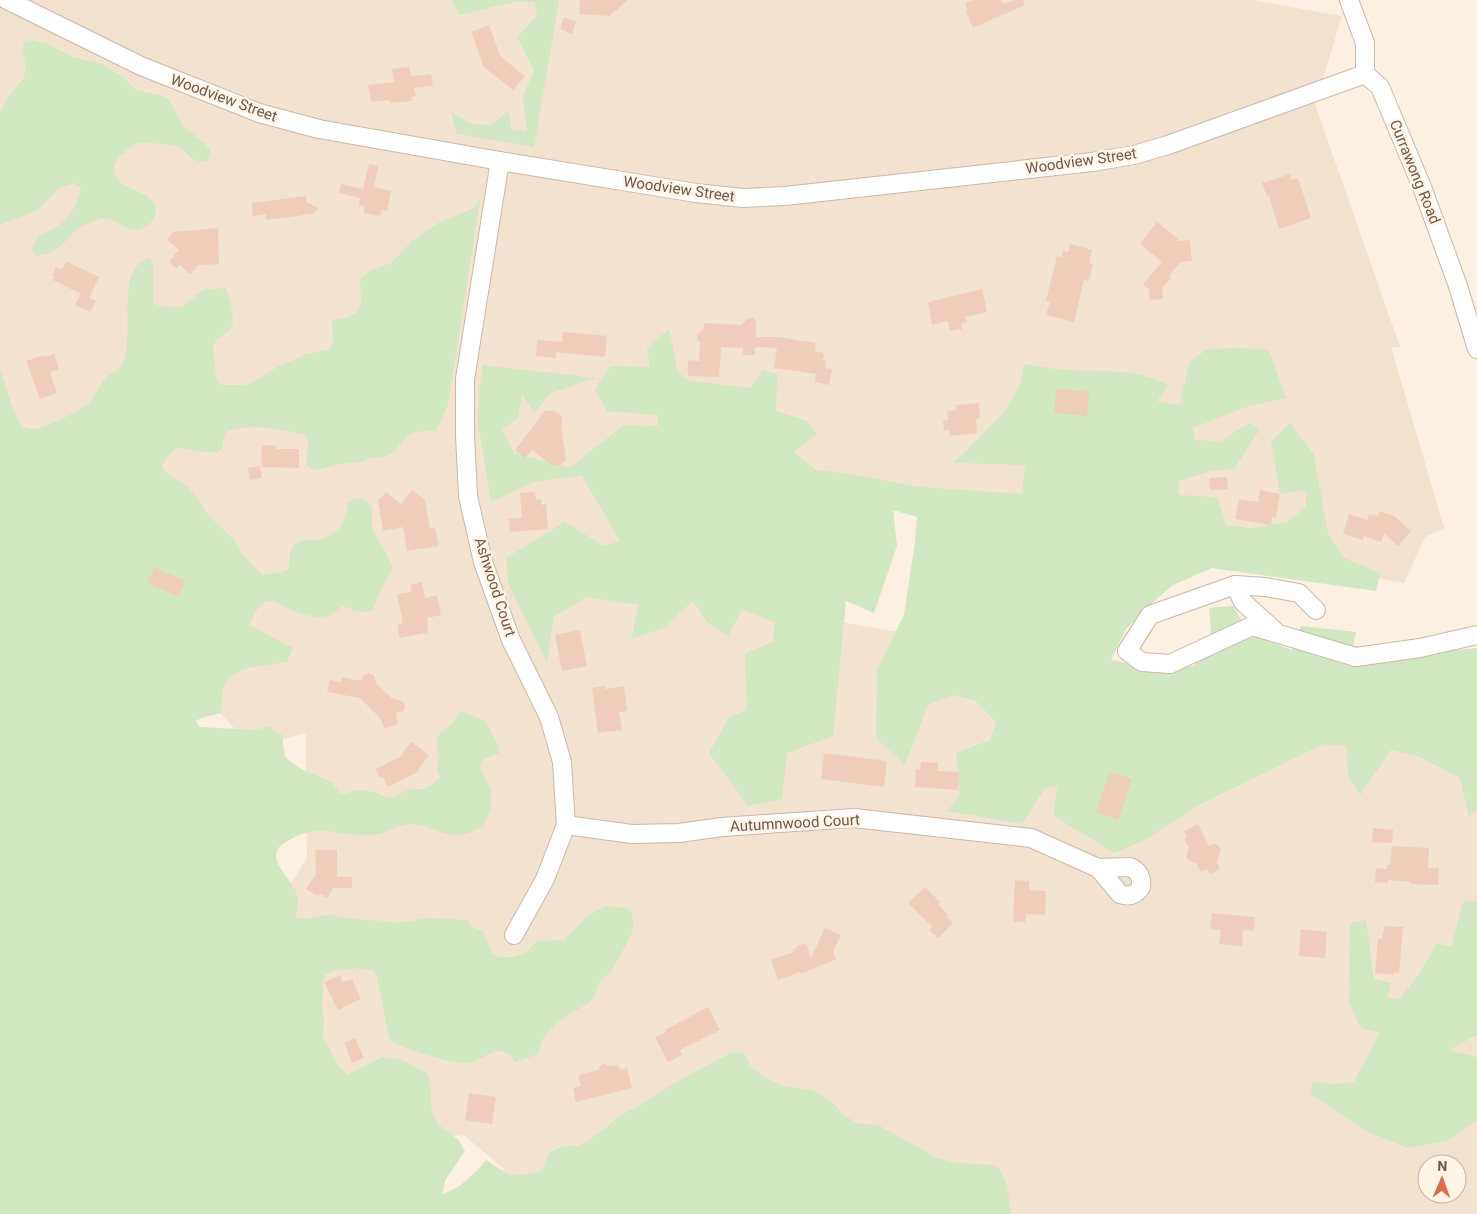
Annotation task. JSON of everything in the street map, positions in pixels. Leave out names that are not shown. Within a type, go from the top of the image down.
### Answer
[{"type":"street","name":"Woodview Street","points":[[7,0],[141,66],[258,113],[319,129],[500,161],[696,193],[743,198],[785,196],[1092,162],[1134,155],[1168,145],[1365,74]]},
{"type":"street","points":[[1349,0],[1365,43],[1365,74]]},
{"type":"street","name":"Currawong Road","points":[[1365,74],[1380,87],[1422,188],[1458,286],[1477,349]]},
{"type":"street","name":"Ashwood Court","points":[[500,161],[465,379],[468,496],[483,562],[511,640],[551,723],[562,762],[566,825],[546,879],[514,935]]},
{"type":"street","points":[[1235,585],[1243,602],[1279,634]]},
{"type":"street","points":[[1316,610],[1299,593],[1265,587],[1235,585],[1150,615],[1127,651],[1142,662],[1170,664],[1252,626],[1356,657],[1420,648],[1477,634]]},
{"type":"street","name":"Autumnwood Court","points":[[566,825],[632,834],[679,833],[722,827],[854,818],[1031,838],[1098,868]]},
{"type":"shaded area","points":[[0,0],[1252,0],[1342,16],[1315,104],[1400,347],[1391,347],[1444,528],[1425,537],[1404,583],[764,476],[742,605],[1477,732],[1477,1214],[417,1214],[504,1169],[464,1135],[324,1147],[275,908],[307,858],[306,733],[253,748],[15,495],[0,440]]},
{"type":"green space","points":[[452,0],[559,0],[534,147],[457,134],[451,112],[471,124],[491,125],[508,111],[512,130],[527,131],[523,97],[534,70],[517,37],[537,16],[535,2],[514,2],[459,15]]},
{"type":"green space","points":[[33,40],[47,44],[73,57],[102,64],[122,76],[136,90],[163,96],[169,100],[183,126],[210,150],[210,157],[205,162],[193,159],[180,148],[171,145],[138,143],[131,146],[118,158],[114,169],[120,182],[144,194],[154,202],[156,208],[155,215],[152,221],[142,229],[129,229],[113,220],[101,219],[80,227],[55,250],[36,256],[32,249],[38,236],[55,228],[67,218],[75,206],[81,188],[74,183],[59,188],[38,210],[0,225],[0,113],[8,97],[23,79],[26,71],[24,41]]},
{"type":"green space","points":[[481,195],[448,405],[436,431],[415,432],[408,435],[393,453],[385,457],[369,458],[363,462],[339,464],[313,470],[306,465],[308,442],[305,435],[254,427],[234,429],[225,433],[222,448],[217,453],[177,448],[165,459],[162,467],[168,474],[187,486],[208,515],[234,540],[241,552],[262,575],[289,569],[290,554],[297,543],[318,540],[331,535],[342,524],[348,503],[354,499],[362,498],[372,507],[372,529],[393,567],[381,589],[373,610],[361,612],[343,606],[330,615],[315,617],[295,612],[273,601],[262,604],[249,625],[293,648],[287,662],[244,669],[230,677],[223,689],[221,713],[196,721],[200,727],[254,730],[270,726],[282,735],[285,757],[301,769],[332,782],[340,793],[365,790],[386,798],[393,797],[410,789],[424,789],[440,778],[437,769],[440,755],[437,748],[437,740],[440,733],[452,724],[461,711],[486,721],[498,745],[499,753],[485,758],[480,763],[481,771],[490,788],[492,802],[486,820],[475,830],[465,834],[449,834],[420,825],[409,824],[373,835],[319,831],[308,832],[298,835],[281,845],[276,857],[280,868],[292,884],[297,895],[296,918],[310,918],[332,914],[338,917],[397,923],[429,918],[469,920],[471,927],[483,931],[492,953],[498,957],[512,957],[526,953],[536,942],[564,940],[586,917],[606,906],[627,908],[632,912],[633,928],[631,935],[612,971],[600,981],[595,995],[590,1002],[551,1029],[541,1045],[539,1054],[515,1062],[503,1051],[490,1053],[465,1063],[438,1058],[396,1044],[391,1040],[388,1033],[377,976],[372,970],[342,969],[330,972],[325,975],[323,983],[323,1036],[337,1064],[348,1075],[382,1057],[400,1059],[428,1074],[434,1117],[441,1127],[459,1141],[465,1151],[446,1179],[442,1194],[455,1189],[467,1180],[486,1160],[509,1175],[535,1174],[545,1165],[546,1158],[550,1152],[564,1146],[579,1146],[598,1134],[621,1115],[641,1105],[661,1091],[718,1059],[733,1053],[740,1053],[746,1056],[749,1064],[765,1077],[784,1086],[813,1090],[834,1104],[845,1116],[857,1123],[880,1126],[937,1158],[958,1163],[993,1165],[999,1168],[1007,1185],[1011,1214],[0,1214],[0,369],[12,406],[22,427],[35,429],[43,427],[72,414],[87,404],[106,378],[121,366],[126,355],[129,289],[132,275],[139,264],[150,258],[153,265],[153,303],[160,306],[182,307],[204,289],[226,288],[231,304],[233,322],[230,330],[216,340],[213,347],[216,378],[221,385],[246,385],[279,366],[307,354],[330,349],[333,341],[332,320],[348,317],[359,309],[361,304],[361,277],[370,271],[391,263],[413,240],[438,223],[475,207]]},
{"type":"green space","points":[[669,329],[678,372],[689,381],[750,388],[763,370],[777,374],[776,411],[807,421],[817,434],[794,452],[816,470],[851,474],[919,487],[1022,494],[1025,465],[954,463],[1005,411],[1020,385],[1024,364],[1061,370],[1118,372],[1144,376],[1168,385],[1157,401],[1180,405],[1189,362],[1206,350],[1233,348],[1269,350],[1286,398],[1249,406],[1193,428],[1195,440],[1220,441],[1250,423],[1260,429],[1234,469],[1211,471],[1179,481],[1179,495],[1217,497],[1226,525],[1251,528],[1287,522],[1306,507],[1306,490],[1280,494],[1271,442],[1290,423],[1314,455],[1328,534],[1344,558],[1380,573],[1376,591],[1212,568],[1173,585],[1153,602],[1126,629],[1111,660],[1168,671],[1194,666],[1211,632],[1209,608],[1233,606],[1250,635],[1292,650],[1301,626],[1356,632],[1349,661],[1477,648],[1477,808],[1469,817],[1460,778],[1420,757],[1391,750],[1360,795],[1348,776],[1346,746],[1324,744],[1201,804],[1145,840],[1114,853],[1054,816],[1057,786],[1045,788],[1022,824],[947,811],[960,796],[956,753],[990,740],[996,722],[976,701],[954,695],[928,705],[905,765],[876,738],[877,670],[904,615],[917,517],[893,510],[897,546],[874,613],[846,601],[833,736],[787,753],[782,799],[748,806],[709,753],[729,717],[747,710],[745,653],[773,642],[775,622],[742,610],[728,636],[707,622],[693,601],[662,629],[631,639],[639,605],[586,597],[554,617],[547,663],[508,583],[506,558],[565,522],[604,546],[620,541],[582,476],[536,481],[491,502],[478,422],[483,365],[596,378],[551,393],[534,413],[522,394],[518,418],[502,429],[514,453],[569,468],[624,425],[658,426],[658,415],[607,411],[595,389],[611,366],[650,367],[647,348]]},
{"type":"green space","points":[[1477,901],[1477,1035],[1449,1050],[1477,1057],[1477,1120],[1447,1141],[1407,1148],[1368,1132],[1311,1094],[1312,1081],[1334,1084],[1354,1082],[1380,1033],[1361,1028],[1349,1002],[1350,923],[1366,920],[1374,979],[1391,983],[1387,998],[1400,999],[1419,974],[1437,943],[1451,947],[1463,902]]},
{"type":"building","points":[[580,0],[628,0],[609,16],[579,14]]},
{"type":"building","points":[[973,0],[1001,0],[1003,4],[1015,0],[1023,0],[1025,5],[973,28],[965,3]]},
{"type":"building","points":[[564,17],[576,22],[572,34],[560,29]]},
{"type":"building","points":[[489,25],[500,56],[525,76],[513,90],[484,67],[471,32]]},
{"type":"building","points":[[409,67],[411,76],[431,74],[433,86],[414,88],[416,96],[411,97],[412,101],[390,103],[390,100],[371,102],[368,85],[394,82],[392,69]]},
{"type":"building","points":[[369,164],[378,166],[374,187],[391,191],[387,211],[382,210],[380,216],[363,213],[365,206],[359,205],[360,198],[339,193],[341,184],[363,189]]},
{"type":"building","points":[[1290,174],[1291,180],[1298,178],[1311,218],[1279,229],[1269,196],[1267,197],[1262,183]]},
{"type":"building","points":[[306,196],[306,202],[319,208],[312,214],[266,220],[266,214],[253,216],[252,203]]},
{"type":"building","points":[[1157,222],[1177,238],[1178,241],[1190,240],[1192,261],[1180,262],[1169,276],[1171,278],[1162,288],[1163,299],[1150,300],[1149,289],[1143,284],[1162,262],[1140,244]]},
{"type":"building","points":[[218,228],[219,264],[198,265],[190,274],[180,265],[177,269],[169,262],[179,250],[167,240],[173,232]]},
{"type":"building","points":[[1070,244],[1092,250],[1089,263],[1093,264],[1089,281],[1084,280],[1074,322],[1046,315],[1050,302],[1046,301],[1057,256],[1062,257],[1063,251],[1068,252]]},
{"type":"building","points":[[66,261],[99,277],[89,298],[96,301],[90,312],[75,305],[81,294],[53,280],[55,277],[52,276],[56,267],[62,270]]},
{"type":"building","points":[[982,289],[987,312],[965,317],[967,322],[961,324],[962,329],[950,331],[948,321],[932,325],[928,302]]},
{"type":"building","points":[[748,318],[753,318],[756,322],[756,337],[779,337],[816,343],[815,351],[824,353],[825,368],[832,369],[829,385],[815,382],[816,374],[774,368],[777,348],[755,347],[755,355],[743,355],[743,348],[721,347],[719,377],[688,376],[688,360],[699,361],[700,342],[697,340],[697,334],[704,329],[704,323],[741,325]]},
{"type":"building","points":[[563,332],[607,336],[605,357],[556,352],[556,358],[536,356],[537,340],[562,342]]},
{"type":"building","points":[[54,354],[59,369],[50,372],[57,393],[40,399],[26,361]]},
{"type":"building","points":[[1056,389],[1089,391],[1087,416],[1054,413]]},
{"type":"building","points":[[979,403],[980,418],[976,419],[977,433],[950,436],[949,430],[944,430],[943,421],[948,420],[947,411],[957,410],[956,405]]},
{"type":"building","points":[[554,410],[562,416],[561,426],[566,459],[561,465],[553,466],[532,450],[525,458],[515,450],[545,411]]},
{"type":"building","points":[[262,445],[276,446],[276,449],[299,449],[299,468],[261,467]]},
{"type":"building","points":[[260,466],[262,478],[250,480],[248,468]]},
{"type":"building","points":[[1227,477],[1228,489],[1210,490],[1209,478]]},
{"type":"building","points":[[412,490],[425,500],[430,529],[435,528],[439,546],[407,551],[403,527],[383,531],[378,501],[386,492],[401,504]]},
{"type":"building","points":[[1260,490],[1280,494],[1276,518],[1272,517],[1271,525],[1235,519],[1239,499],[1258,502]]},
{"type":"building","points":[[535,492],[536,500],[541,499],[541,505],[546,504],[548,529],[510,532],[509,519],[522,517],[520,493]]},
{"type":"building","points":[[1380,511],[1394,516],[1411,531],[1398,546],[1384,533],[1381,542],[1364,536],[1363,540],[1343,534],[1349,514],[1367,520],[1369,514],[1378,516]]},
{"type":"building","points":[[154,567],[185,581],[178,597],[147,583]]},
{"type":"building","points":[[422,582],[425,598],[437,595],[441,615],[427,618],[428,629],[426,633],[400,638],[397,625],[403,623],[397,594],[412,592],[410,585]]},
{"type":"building","points":[[580,630],[587,666],[562,671],[555,635]]},
{"type":"building","points":[[369,673],[374,675],[377,685],[392,698],[402,701],[405,705],[404,711],[396,713],[398,724],[385,729],[380,718],[360,698],[327,692],[330,680],[341,682],[342,677],[361,681],[364,675]]},
{"type":"building","points":[[605,686],[605,689],[624,686],[627,711],[619,712],[622,730],[598,733],[592,688]]},
{"type":"building","points":[[411,742],[429,755],[416,773],[388,787],[383,777],[380,778],[375,769],[401,756]]},
{"type":"building","points":[[824,753],[887,761],[884,787],[821,779]]},
{"type":"building","points":[[921,762],[938,763],[938,771],[959,772],[958,790],[915,787],[916,769],[920,770]]},
{"type":"building","points":[[1110,772],[1132,779],[1118,820],[1096,812]]},
{"type":"building","points":[[1198,824],[1209,846],[1218,845],[1221,850],[1217,862],[1220,869],[1210,874],[1207,869],[1201,872],[1197,864],[1188,860],[1186,856],[1189,848],[1184,839],[1187,838],[1184,831]]},
{"type":"building","points":[[1373,828],[1393,830],[1392,843],[1372,842]]},
{"type":"building","points":[[1392,846],[1429,848],[1428,868],[1439,868],[1438,885],[1411,884],[1411,882],[1388,880],[1388,883],[1375,882],[1376,868],[1387,869],[1387,865],[1390,865]]},
{"type":"building","points":[[315,850],[337,850],[337,877],[352,877],[352,888],[333,888],[328,898],[320,894],[318,896],[306,889],[316,874]]},
{"type":"building","points":[[1015,880],[1029,881],[1029,890],[1046,891],[1045,915],[1026,914],[1025,922],[1013,922]]},
{"type":"building","points":[[925,887],[940,902],[938,904],[953,923],[938,938],[929,930],[932,926],[908,903]]},
{"type":"building","points":[[1212,913],[1255,917],[1254,931],[1243,930],[1242,946],[1219,944],[1221,930],[1210,929]]},
{"type":"building","points":[[1385,926],[1403,927],[1399,973],[1394,973],[1393,975],[1375,973],[1378,939],[1382,939]]},
{"type":"building","points":[[825,928],[841,935],[833,951],[836,959],[801,974],[800,972],[778,980],[771,960],[793,952],[792,950],[797,948],[797,946],[806,943],[811,958]]},
{"type":"building","points":[[1301,929],[1327,932],[1325,958],[1299,956]]},
{"type":"building","points":[[340,975],[343,982],[352,979],[361,999],[338,1010],[324,982]]},
{"type":"building","points":[[708,1007],[720,1030],[680,1050],[682,1055],[668,1062],[655,1037]]},
{"type":"building","points":[[355,1038],[364,1058],[352,1063],[344,1043]]},
{"type":"building","points":[[604,1064],[610,1066],[618,1065],[620,1070],[627,1068],[632,1088],[576,1102],[573,1088],[581,1086],[578,1075],[598,1070]]},
{"type":"building","points":[[469,1093],[496,1097],[492,1124],[465,1120]]}]
